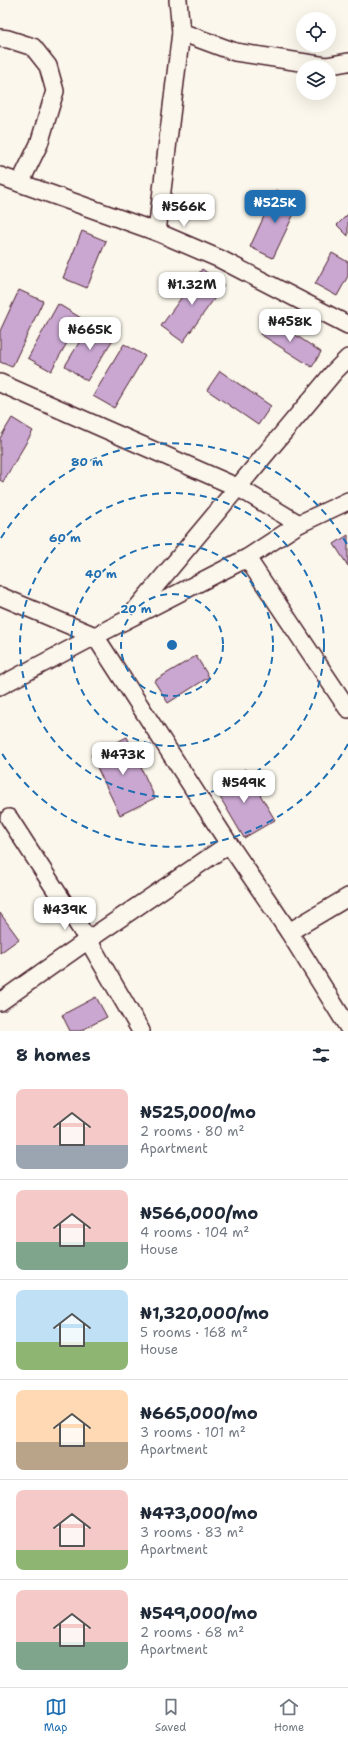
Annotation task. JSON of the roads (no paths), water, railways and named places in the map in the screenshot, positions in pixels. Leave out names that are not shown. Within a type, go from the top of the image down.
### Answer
[{"type":"street","points":[[157,232],[181,32],[178,0]]},
{"type":"street","points":[[181,32],[235,52],[326,66],[348,62]]},
{"type":"street","points":[[0,38],[33,46],[48,66],[55,91],[39,144],[20,183]]},
{"type":"street","points":[[0,176],[157,232],[220,259],[348,325]]},
{"type":"street","points":[[127,620],[239,488],[334,372],[348,358]]},
{"type":"street","points":[[0,383],[239,488],[299,524]]},
{"type":"street","points":[[0,686],[247,558],[299,524],[348,501]]},
{"type":"street","points":[[247,558],[348,709]]},
{"type":"street","points":[[0,596],[95,636],[229,844],[289,932],[348,1027]]},
{"type":"street","points":[[9,818],[88,940],[142,1031]]},
{"type":"street","points":[[0,1002],[229,844]]},
{"type":"street","points":[[289,932],[348,897]]}]
